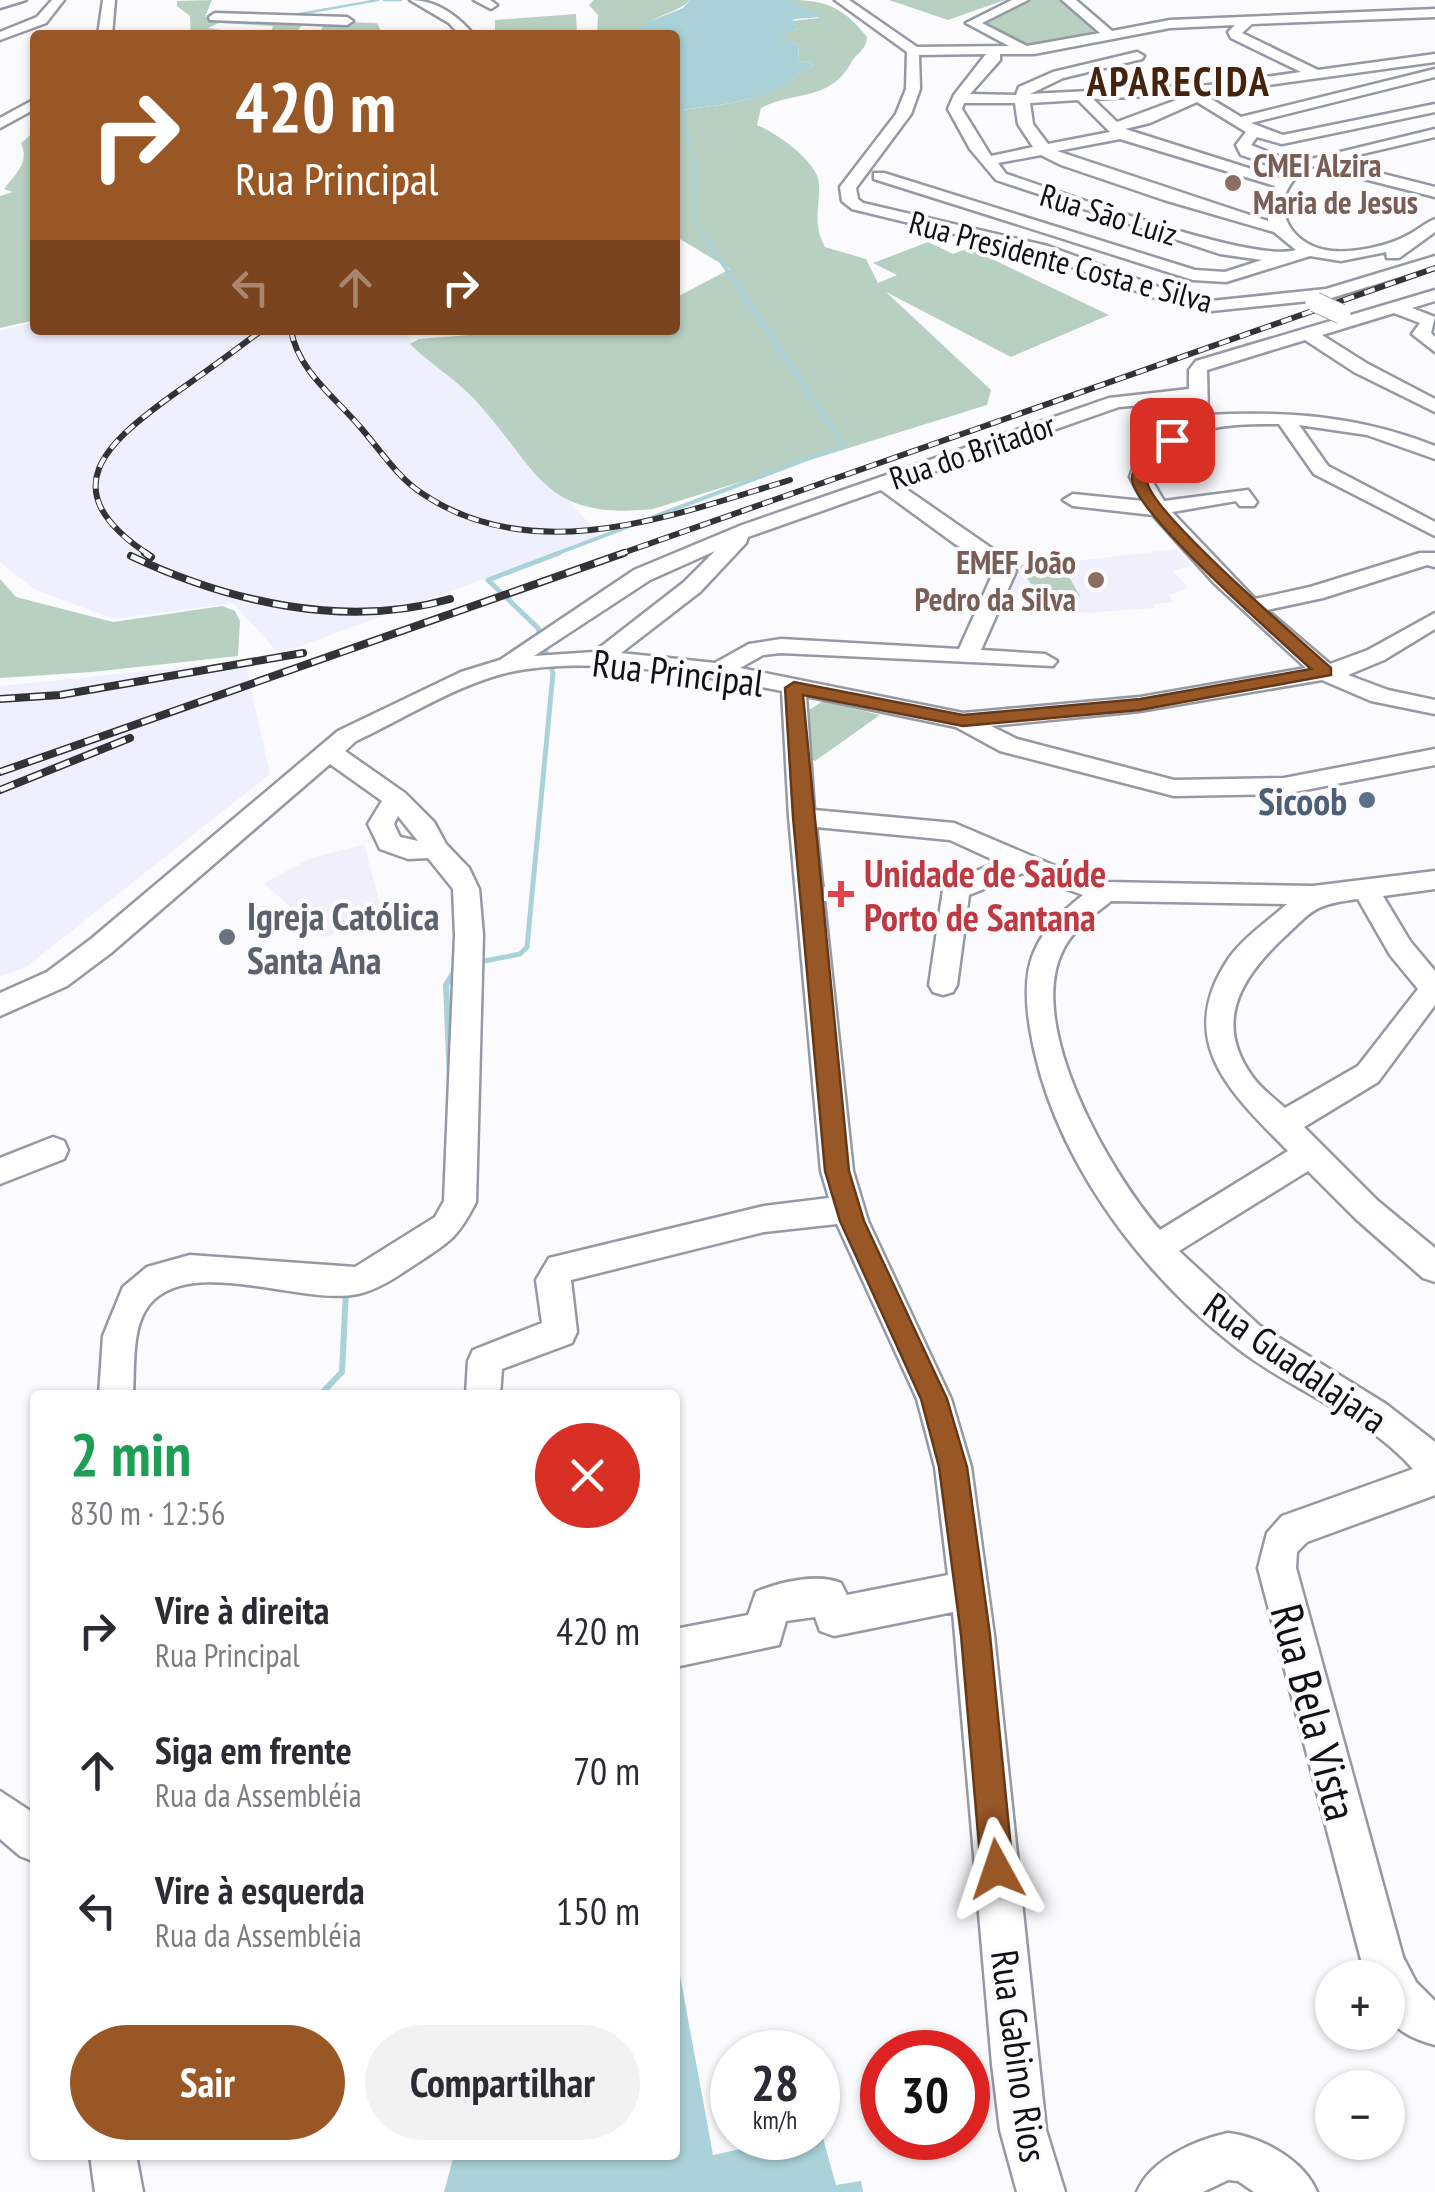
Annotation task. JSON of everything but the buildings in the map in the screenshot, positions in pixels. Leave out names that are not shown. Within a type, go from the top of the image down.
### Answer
[{"type":"street","points":[[0,4],[20,0]]},
{"type":"street","points":[[0,36],[51,14],[58,0]]},
{"type":"street","points":[[105,30],[110,14],[108,0]]},
{"type":"street","points":[[263,0],[264,18]]},
{"type":"street","points":[[300,20],[301,0]]},
{"type":"street","points":[[416,0],[454,20],[463,30]]},
{"type":"street","points":[[841,0],[914,51],[992,53],[1028,51],[1152,25],[1435,13]]},
{"type":"street","points":[[1022,0],[972,23],[1028,51]]},
{"type":"street","points":[[1068,0],[1107,34]]},
{"type":"street","points":[[1310,18],[1380,0]]},
{"type":"street","points":[[1362,5],[1426,0]]},
{"type":"street","points":[[1416,13],[1428,30]]},
{"type":"street","points":[[1350,16],[1376,34]]},
{"type":"street","points":[[216,17],[347,21]]},
{"type":"street","points":[[1248,20],[1235,32],[1236,36],[1316,74]]},
{"type":"street","name":"Rua Presidente Costa e Silva","points":[[914,51],[910,98],[880,150],[848,187],[850,201],[871,212],[1042,250],[1161,294],[1211,306],[1310,300],[1435,261]]},
{"type":"street","points":[[959,98],[995,57],[992,53]]},
{"type":"street","points":[[1136,56],[1058,74],[1024,90],[1025,126],[1046,151],[1120,180],[1280,229],[1312,250],[1350,255],[1405,242]]},
{"type":"street","points":[[959,98],[1022,99],[1163,90],[1193,94],[1295,79],[1401,56],[1435,58]]},
{"type":"street","points":[[1237,122],[1429,75]]},
{"type":"street","points":[[1295,79],[1329,100]]},
{"type":"street","points":[[1151,80],[1163,90]]},
{"type":"street","points":[[1080,94],[1116,131],[1161,160],[1281,184]]},
{"type":"street","points":[[1193,94],[1254,131],[1289,140],[1435,108]]},
{"type":"street","points":[[986,161],[1046,151],[1116,131],[1193,94]]},
{"type":"street","name":"Rua São Luiz","points":[[959,98],[956,114],[986,161],[1001,177],[1029,190],[1207,245],[1284,258],[1312,250]]},
{"type":"street","points":[[0,124],[30,107]]},
{"type":"street","points":[[1254,131],[1242,145],[1246,152],[1295,168]]},
{"type":"street","points":[[1280,229],[1276,221],[1281,184],[1295,168],[1435,134]]},
{"type":"street","points":[[1120,180],[1161,160]]},
{"type":"street","points":[[1313,161],[1435,192]]},
{"type":"street","points":[[879,176],[1193,275],[1226,277],[1284,258]]},
{"type":"street","points":[[1354,288],[1405,242],[1435,224]]},
{"type":"street","points":[[1172,269],[1207,245]]},
{"type":"street","points":[[1116,251],[1161,294]]},
{"type":"street","points":[[1200,421],[1198,370],[1202,365],[1346,316],[1435,294]]},
{"type":"street","points":[[1310,300],[1346,316]]},
{"type":"street","points":[[1392,306],[1433,322],[1421,334],[1435,348]]},
{"type":"street","points":[[1304,332],[1361,368],[1435,406]]},
{"type":"street","name":"Rua do Britador","points":[[503,666],[651,570],[748,529],[1116,402],[1199,394]]},
{"type":"street","points":[[1284,417],[1321,470],[1435,530]]},
{"type":"street","points":[[1435,453],[1363,426],[1326,418],[1200,421],[1154,452],[1143,466],[1139,480],[1156,509],[1324,672],[1405,704],[1435,707]]},
{"type":"street","points":[[882,481],[962,540],[995,556],[1005,572],[967,656]]},
{"type":"street","points":[[1073,500],[1156,509],[1241,494],[1247,502]]},
{"type":"street","name":"Rua do Britador","points":[[600,658],[692,587],[748,529]]},
{"type":"street","points":[[1253,606],[1315,594],[1428,558],[1435,562]]},
{"type":"street","points":[[963,720],[1140,704],[1343,669],[1376,655],[1435,620]]},
{"type":"street","points":[[719,671],[748,653],[768,647],[1045,662]]},
{"type":"street","name":"Rua Principal","points":[[503,666],[600,658],[719,671],[963,720],[1009,744],[1174,788],[1284,786],[1435,758]]},
{"type":"street","points":[[0,1004],[57,979],[101,946],[327,750],[382,716],[468,677],[503,666]]},
{"type":"street","name":"Rua Gabino Rios","points":[[794,688],[802,817],[834,1148],[848,1209],[923,1372],[944,1430],[969,1590],[1023,2130],[1041,2192]]},
{"type":"street","points":[[116,1390],[122,1322],[138,1292],[165,1275],[192,1267],[224,1267],[355,1280],[368,1277],[446,1227],[456,1216],[462,1184],[469,935],[466,889],[424,828],[396,799],[327,750]]},
{"type":"street","points":[[1382,769],[1435,780]]},
{"type":"street","points":[[802,817],[954,832],[1066,881],[1105,891],[1312,895],[1435,880]]},
{"type":"street","points":[[944,986],[956,890],[1023,862]]},
{"type":"street","points":[[1282,1125],[1368,1074],[1422,1000],[1435,990],[1400,948],[1365,888]]},
{"type":"street","name":"Rua Guadalajara","points":[[1105,891],[1065,924],[1048,953],[1040,991],[1044,1048],[1064,1110],[1096,1164],[1156,1249],[1203,1300],[1253,1341],[1395,1432],[1428,1457],[1435,1468]]},
{"type":"street","points":[[1312,895],[1241,962],[1220,1004],[1222,1042],[1240,1083],[1310,1154],[1435,1268]]},
{"type":"street","points":[[0,1171],[54,1150]]},
{"type":"street","points":[[1156,1249],[1310,1154]]},
{"type":"street","points":[[483,1390],[485,1362],[506,1350],[560,1332],[552,1280],[562,1268],[764,1219],[848,1209]]},
{"type":"street","name":"Rua Bela Vista","points":[[1435,1478],[1295,1529],[1284,1536],[1278,1548],[1277,1568],[1381,1957],[1406,2006],[1426,2022],[1435,2023]]},
{"type":"street","points":[[680,1647],[765,1631],[770,1604],[828,1596],[834,1616],[969,1590]]},
{"type":"street","points":[[0,1812],[30,1837]]},
{"type":"street","points":[[1162,2192],[1212,2159],[1227,2154],[1254,2161],[1293,2192]]},
{"type":"street","points":[[114,2160],[119,2192]]},
{"type":"shaded area","points":[[30,323],[30,335],[405,335],[449,373],[601,536],[279,654],[233,603],[114,619],[34,589],[0,562],[0,330]]},
{"type":"shaded area","name":"EMEF João Pedro da Silva","points":[[1176,549],[1192,566],[1173,571],[1188,588],[1169,595],[1173,602],[1154,604],[1155,608],[1084,613],[1005,591],[1026,556],[1061,563]]},
{"type":"shaded area","points":[[245,661],[270,774],[26,967],[0,977],[0,686]]},
{"type":"shaded area","points":[[364,844],[385,923],[334,930],[334,935],[323,937],[264,883],[309,859]]},
{"type":"green space","points":[[212,0],[205,17],[377,23],[380,30],[321,30],[324,25],[303,24],[298,30],[272,30],[273,26],[219,23],[208,28],[222,30],[191,30],[190,16],[177,6],[177,1]]},
{"type":"green space","points":[[594,0],[690,0],[643,30],[597,30],[598,15],[589,5]]},
{"type":"green space","points":[[791,0],[834,8],[867,37],[866,42],[833,84],[761,108],[757,125],[775,134],[812,166],[819,184],[818,223],[825,247],[866,259],[878,283],[897,275],[873,263],[928,242],[953,254],[969,248],[1109,315],[1011,357],[886,292],[991,390],[987,405],[653,509],[616,511],[587,507],[564,498],[530,468],[468,392],[410,344],[419,339],[469,335],[680,335],[680,295],[730,269],[680,239],[680,110],[754,98],[813,67],[812,63],[799,61],[798,45],[777,35],[798,29],[792,21],[819,18],[818,13],[808,12]]},
{"type":"green space","points":[[889,0],[1005,0],[948,20]]},
{"type":"green space","points":[[1029,0],[1061,0],[1096,31],[1027,50],[971,25]]},
{"type":"green space","points":[[576,14],[577,30],[495,30],[495,20]]},
{"type":"green space","points":[[30,135],[30,321],[0,328],[0,196],[13,192],[4,189],[24,157],[21,143]]},
{"type":"green space","points":[[1061,563],[1080,596],[1042,602],[1020,566]]},
{"type":"green space","points":[[0,579],[16,597],[113,622],[222,606],[235,611],[240,621],[238,656],[0,678]]},
{"type":"green space","points":[[823,701],[880,715],[815,761],[809,758],[809,710]]},
{"type":"water","points":[[690,0],[791,0],[822,17],[795,19],[792,21],[798,29],[778,35],[798,45],[799,61],[812,63],[813,67],[754,98],[680,110],[680,30],[641,30],[643,24],[683,8]]},
{"type":"water","points":[[680,1975],[710,2139],[710,2160],[829,2160],[836,2185],[861,2181],[863,2192],[444,2192],[453,2160],[680,2160]]},
{"type":"waterway","points":[[294,15],[378,0]]},
{"type":"waterway","points":[[384,0],[401,0]]},
{"type":"waterway","points":[[680,112],[695,161],[697,226],[708,242]]},
{"type":"waterway","points":[[553,555],[844,445],[706,239]]},
{"type":"waterway","points":[[479,962],[474,963],[520,954],[527,947],[553,673],[538,628],[488,580],[559,553]]},
{"type":"waterway","points":[[450,1081],[446,985],[457,967]]},
{"type":"waterway","points":[[325,1390],[342,1372],[346,1291]]},
{"type":"railway","points":[[617,555],[1435,268]]},
{"type":"railway","points":[[149,555],[119,531],[102,509],[96,489],[99,469],[127,431],[255,335]]},
{"type":"railway","points":[[292,335],[309,371],[397,472],[423,494],[466,516],[511,528],[558,532],[605,528],[699,508],[790,480]]},
{"type":"railway","points":[[145,553],[151,557]]},
{"type":"railway","points":[[0,772],[624,553]]},
{"type":"railway","points":[[131,556],[207,586],[288,606],[370,611],[450,599]]},
{"type":"railway","points":[[0,699],[60,695],[303,653]]},
{"type":"railway","points":[[0,790],[130,738]]},
{"type":"place","name":"CMEI Alzira Maria de Jesus","points":[[1233,183]]},
{"type":"place","name":"EMEF João Pedro da Silva","points":[[1096,580]]},
{"type":"place","name":"Sicoob","points":[[1367,800]]},
{"type":"place","name":"Unidade de Saúde Porto de Santana","points":[[841,894]]},
{"type":"place","name":"Igreja Católica Santa Ana","points":[[227,937]]},
{"type":"district","name":"APARECIDA","points":[[1179,81]]},
{"type":"route","points":[[997,1869],[975,1635],[953,1467],[934,1399],[852,1221],[837,1171],[802,817],[794,688],[963,720],[1140,704],[1324,672],[1190,547],[1145,496],[1139,480],[1143,466],[1154,452],[1172,440]]}]
